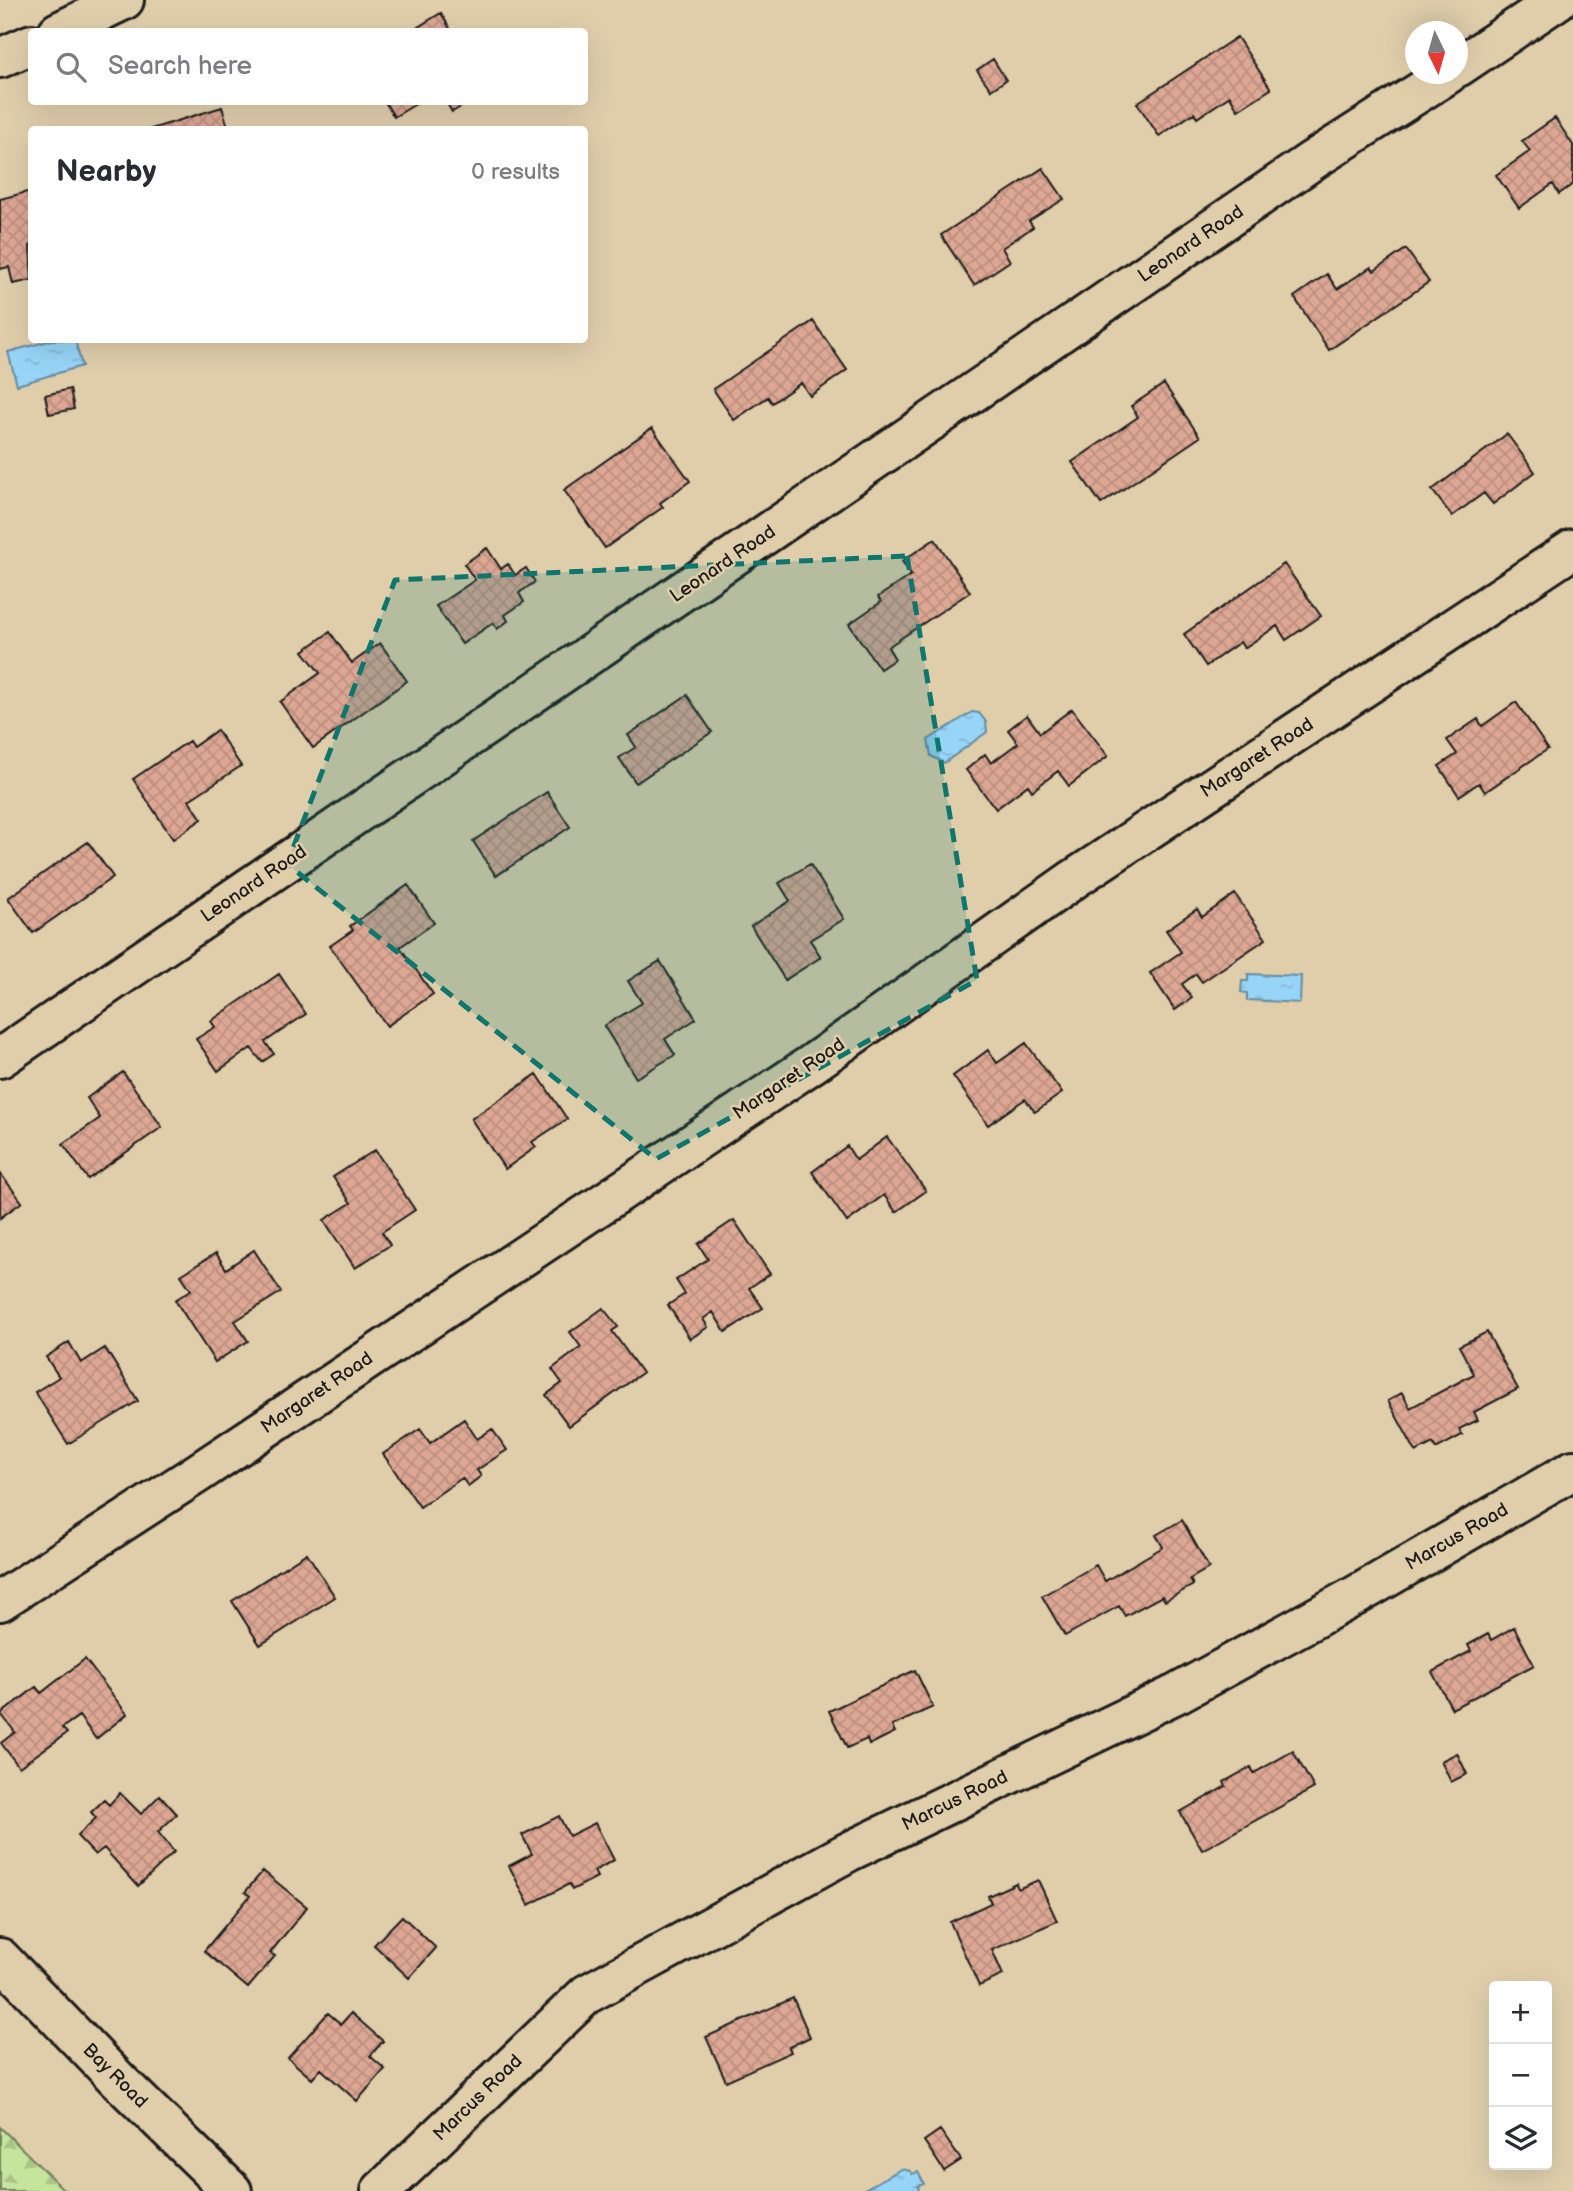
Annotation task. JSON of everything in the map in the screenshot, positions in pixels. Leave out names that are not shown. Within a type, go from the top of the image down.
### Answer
[{"type":"street","points":[[66,28],[124,0]]},
{"type":"street","points":[[1468,60],[1558,0]]},
{"type":"street","points":[[0,58],[28,46]]},
{"type":"street","name":"Leonard Road","points":[[0,1058],[1313,160],[1432,84]]},
{"type":"street","name":"Margaret Road","points":[[0,1601],[198,1473],[789,1080],[1074,879],[1573,549]]},
{"type":"street","name":"Marcus Road","points":[[381,2191],[587,1994],[848,1852],[1178,1693],[1355,1596],[1573,1469]]},
{"type":"street","name":"Bay Road","points":[[0,1958],[110,2072],[232,2191]]},
{"type":"highlighted area","points":[[907,556],[977,980],[656,1159],[287,864],[395,580]]},
{"type":"green space","points":[[0,2127],[65,2191],[0,2191]]},
{"type":"water","points":[[41,343],[76,343],[82,366],[17,385],[8,352]]},
{"type":"water","points":[[972,712],[979,713],[986,722],[987,732],[944,763],[931,756],[928,740]]},
{"type":"water","points":[[1248,974],[1301,976],[1300,1003],[1247,1000],[1247,993],[1241,992],[1242,981],[1248,981]]},
{"type":"water","points":[[901,2169],[912,2174],[918,2172],[924,2184],[918,2186],[919,2191],[861,2191]]},
{"type":"building","points":[[441,13],[450,28],[417,28]]},
{"type":"building","points":[[1237,37],[1271,89],[1238,110],[1230,96],[1197,118],[1194,113],[1159,136],[1137,103]]},
{"type":"building","points":[[993,59],[1006,80],[991,90],[977,70]]},
{"type":"building","points":[[387,105],[414,105],[394,117]]},
{"type":"building","points":[[448,105],[465,105],[452,112]]},
{"type":"building","points":[[222,107],[228,126],[161,126]]},
{"type":"building","points":[[1555,118],[1573,145],[1573,184],[1559,194],[1553,184],[1519,208],[1496,175],[1530,151],[1522,141]]},
{"type":"building","points":[[1043,168],[1064,199],[1029,221],[1033,227],[1002,248],[1010,261],[974,285],[941,235]]},
{"type":"building","points":[[28,192],[28,281],[13,284],[9,267],[0,269],[0,199]]},
{"type":"building","points":[[1406,249],[1429,282],[1329,350],[1294,297],[1327,274],[1337,289],[1371,267],[1374,271]]},
{"type":"building","points":[[813,321],[847,370],[810,396],[801,383],[772,403],[768,397],[734,420],[713,389]]},
{"type":"building","points":[[1164,384],[1200,437],[1101,504],[1072,462],[1138,417],[1131,406]]},
{"type":"building","points":[[70,389],[74,409],[49,414],[45,395]]},
{"type":"building","points":[[652,428],[690,481],[660,503],[663,507],[605,548],[564,490]]},
{"type":"building","points":[[1507,434],[1535,472],[1493,504],[1484,493],[1452,516],[1432,490]]},
{"type":"building","points":[[935,539],[970,592],[888,647],[895,659],[880,669],[849,624],[881,602],[878,597],[911,575],[902,561]]},
{"type":"building","points":[[487,548],[501,569],[508,564],[515,575],[526,568],[535,582],[519,593],[524,602],[505,615],[508,621],[497,629],[493,623],[462,644],[436,606],[475,580],[464,564]]},
{"type":"building","points":[[1284,564],[1321,616],[1286,640],[1277,626],[1244,648],[1240,642],[1206,666],[1184,634]]},
{"type":"building","points":[[330,632],[352,663],[380,643],[407,681],[313,748],[280,702],[320,673],[303,651]]},
{"type":"building","points":[[687,695],[712,732],[636,783],[619,758],[636,747],[628,735]]},
{"type":"building","points":[[1516,702],[1548,749],[1485,792],[1479,783],[1459,796],[1439,766],[1457,754],[1447,740],[1478,719],[1482,726]]},
{"type":"building","points":[[1072,709],[1108,756],[1069,786],[1058,771],[1032,791],[1028,785],[996,809],[966,770],[985,754],[991,763],[1018,743],[1008,730],[1027,715],[1040,733]]},
{"type":"building","points":[[217,730],[241,766],[189,800],[202,819],[173,839],[133,779],[189,741],[193,747]]},
{"type":"building","points":[[547,792],[570,827],[496,876],[473,841]]},
{"type":"building","points":[[88,842],[113,877],[33,933],[8,898]]},
{"type":"building","points":[[810,864],[844,919],[810,940],[821,957],[785,980],[751,926],[790,901],[779,883]]},
{"type":"building","points":[[408,885],[434,923],[400,947],[433,994],[387,1026],[330,946],[353,930],[350,926]]},
{"type":"building","points":[[1235,894],[1266,939],[1202,982],[1196,974],[1182,984],[1192,998],[1175,1010],[1150,973],[1181,952],[1166,930],[1197,909],[1202,917]]},
{"type":"building","points":[[660,961],[696,1019],[665,1039],[675,1055],[636,1078],[604,1026],[642,1003],[628,981]]},
{"type":"building","points":[[279,974],[306,1014],[265,1042],[274,1054],[262,1062],[251,1048],[218,1071],[196,1039],[215,1027],[211,1021]]},
{"type":"building","points":[[1026,1043],[1062,1093],[1035,1112],[1025,1099],[988,1125],[953,1076],[988,1050],[997,1063]]},
{"type":"building","points":[[123,1072],[162,1127],[88,1179],[63,1144],[100,1118],[87,1098]]},
{"type":"building","points":[[537,1074],[567,1119],[532,1142],[536,1147],[505,1169],[471,1119]]},
{"type":"building","points":[[887,1137],[926,1191],[896,1212],[884,1195],[847,1222],[812,1172],[847,1146],[856,1160]]},
{"type":"building","points":[[375,1150],[415,1210],[382,1232],[390,1245],[355,1268],[324,1220],[351,1203],[333,1177]]},
{"type":"building","points":[[0,1173],[22,1202],[0,1218]]},
{"type":"building","points":[[734,1220],[770,1274],[749,1288],[763,1308],[725,1332],[713,1312],[703,1319],[708,1327],[690,1339],[668,1305],[685,1294],[676,1280],[708,1259],[698,1244]]},
{"type":"building","points":[[254,1250],[281,1292],[235,1321],[248,1341],[215,1362],[175,1300],[191,1290],[181,1275],[216,1253],[226,1269]]},
{"type":"building","points":[[603,1308],[618,1327],[612,1331],[642,1373],[569,1426],[546,1395],[562,1383],[552,1369],[581,1347],[570,1332]]},
{"type":"building","points":[[1487,1332],[1518,1389],[1474,1412],[1478,1420],[1459,1429],[1462,1435],[1436,1449],[1433,1443],[1416,1452],[1388,1401],[1402,1393],[1410,1408],[1474,1374],[1459,1346]]},
{"type":"building","points":[[69,1342],[81,1363],[105,1348],[138,1401],[68,1444],[35,1392],[59,1377],[46,1357]]},
{"type":"building","points":[[464,1419],[477,1439],[492,1429],[507,1450],[477,1470],[481,1476],[468,1486],[462,1478],[420,1507],[383,1454],[420,1429],[430,1443]]},
{"type":"building","points":[[1182,1520],[1209,1568],[1190,1579],[1193,1585],[1165,1601],[1162,1596],[1125,1616],[1119,1606],[1065,1636],[1042,1596],[1096,1565],[1105,1581],[1163,1547],[1156,1535]]},
{"type":"building","points":[[307,1553],[335,1597],[260,1645],[232,1601]]},
{"type":"building","points":[[1514,1627],[1534,1665],[1452,1709],[1432,1672],[1471,1651],[1468,1645],[1488,1634],[1491,1640]]},
{"type":"building","points":[[85,1659],[127,1714],[96,1739],[79,1716],[62,1728],[67,1733],[19,1767],[1,1743],[15,1732],[1,1714],[36,1687],[41,1693]]},
{"type":"building","points":[[915,1670],[933,1707],[892,1726],[895,1732],[869,1745],[867,1739],[847,1748],[829,1711]]},
{"type":"building","points":[[1293,1751],[1314,1788],[1202,1850],[1180,1812],[1226,1786],[1224,1782],[1251,1767],[1254,1773]]},
{"type":"building","points":[[1457,1753],[1467,1774],[1451,1782],[1441,1761]]},
{"type":"building","points":[[120,1793],[141,1814],[160,1795],[177,1814],[158,1832],[174,1852],[138,1886],[104,1848],[95,1855],[77,1836],[96,1818],[91,1812],[104,1800],[109,1805]]},
{"type":"building","points":[[559,1816],[569,1836],[595,1823],[614,1860],[594,1871],[597,1877],[572,1890],[569,1884],[529,1905],[509,1866],[532,1854],[522,1835]]},
{"type":"building","points":[[263,1871],[307,1907],[270,1953],[275,1956],[248,1988],[204,1951],[250,1896],[245,1892]]},
{"type":"building","points":[[1038,1880],[1057,1921],[992,1950],[1003,1975],[979,1986],[950,1922],[991,1903],[988,1896],[1016,1883],[1018,1889]]},
{"type":"building","points":[[402,1916],[436,1948],[409,1978],[374,1945]]},
{"type":"building","points":[[793,1998],[810,2037],[789,2047],[791,2052],[726,2081],[706,2037]]},
{"type":"building","points":[[328,2013],[341,2024],[351,2013],[383,2041],[370,2056],[385,2069],[357,2101],[321,2069],[312,2079],[288,2058]]},
{"type":"building","points":[[940,2130],[961,2160],[944,2171],[924,2141]]}]
